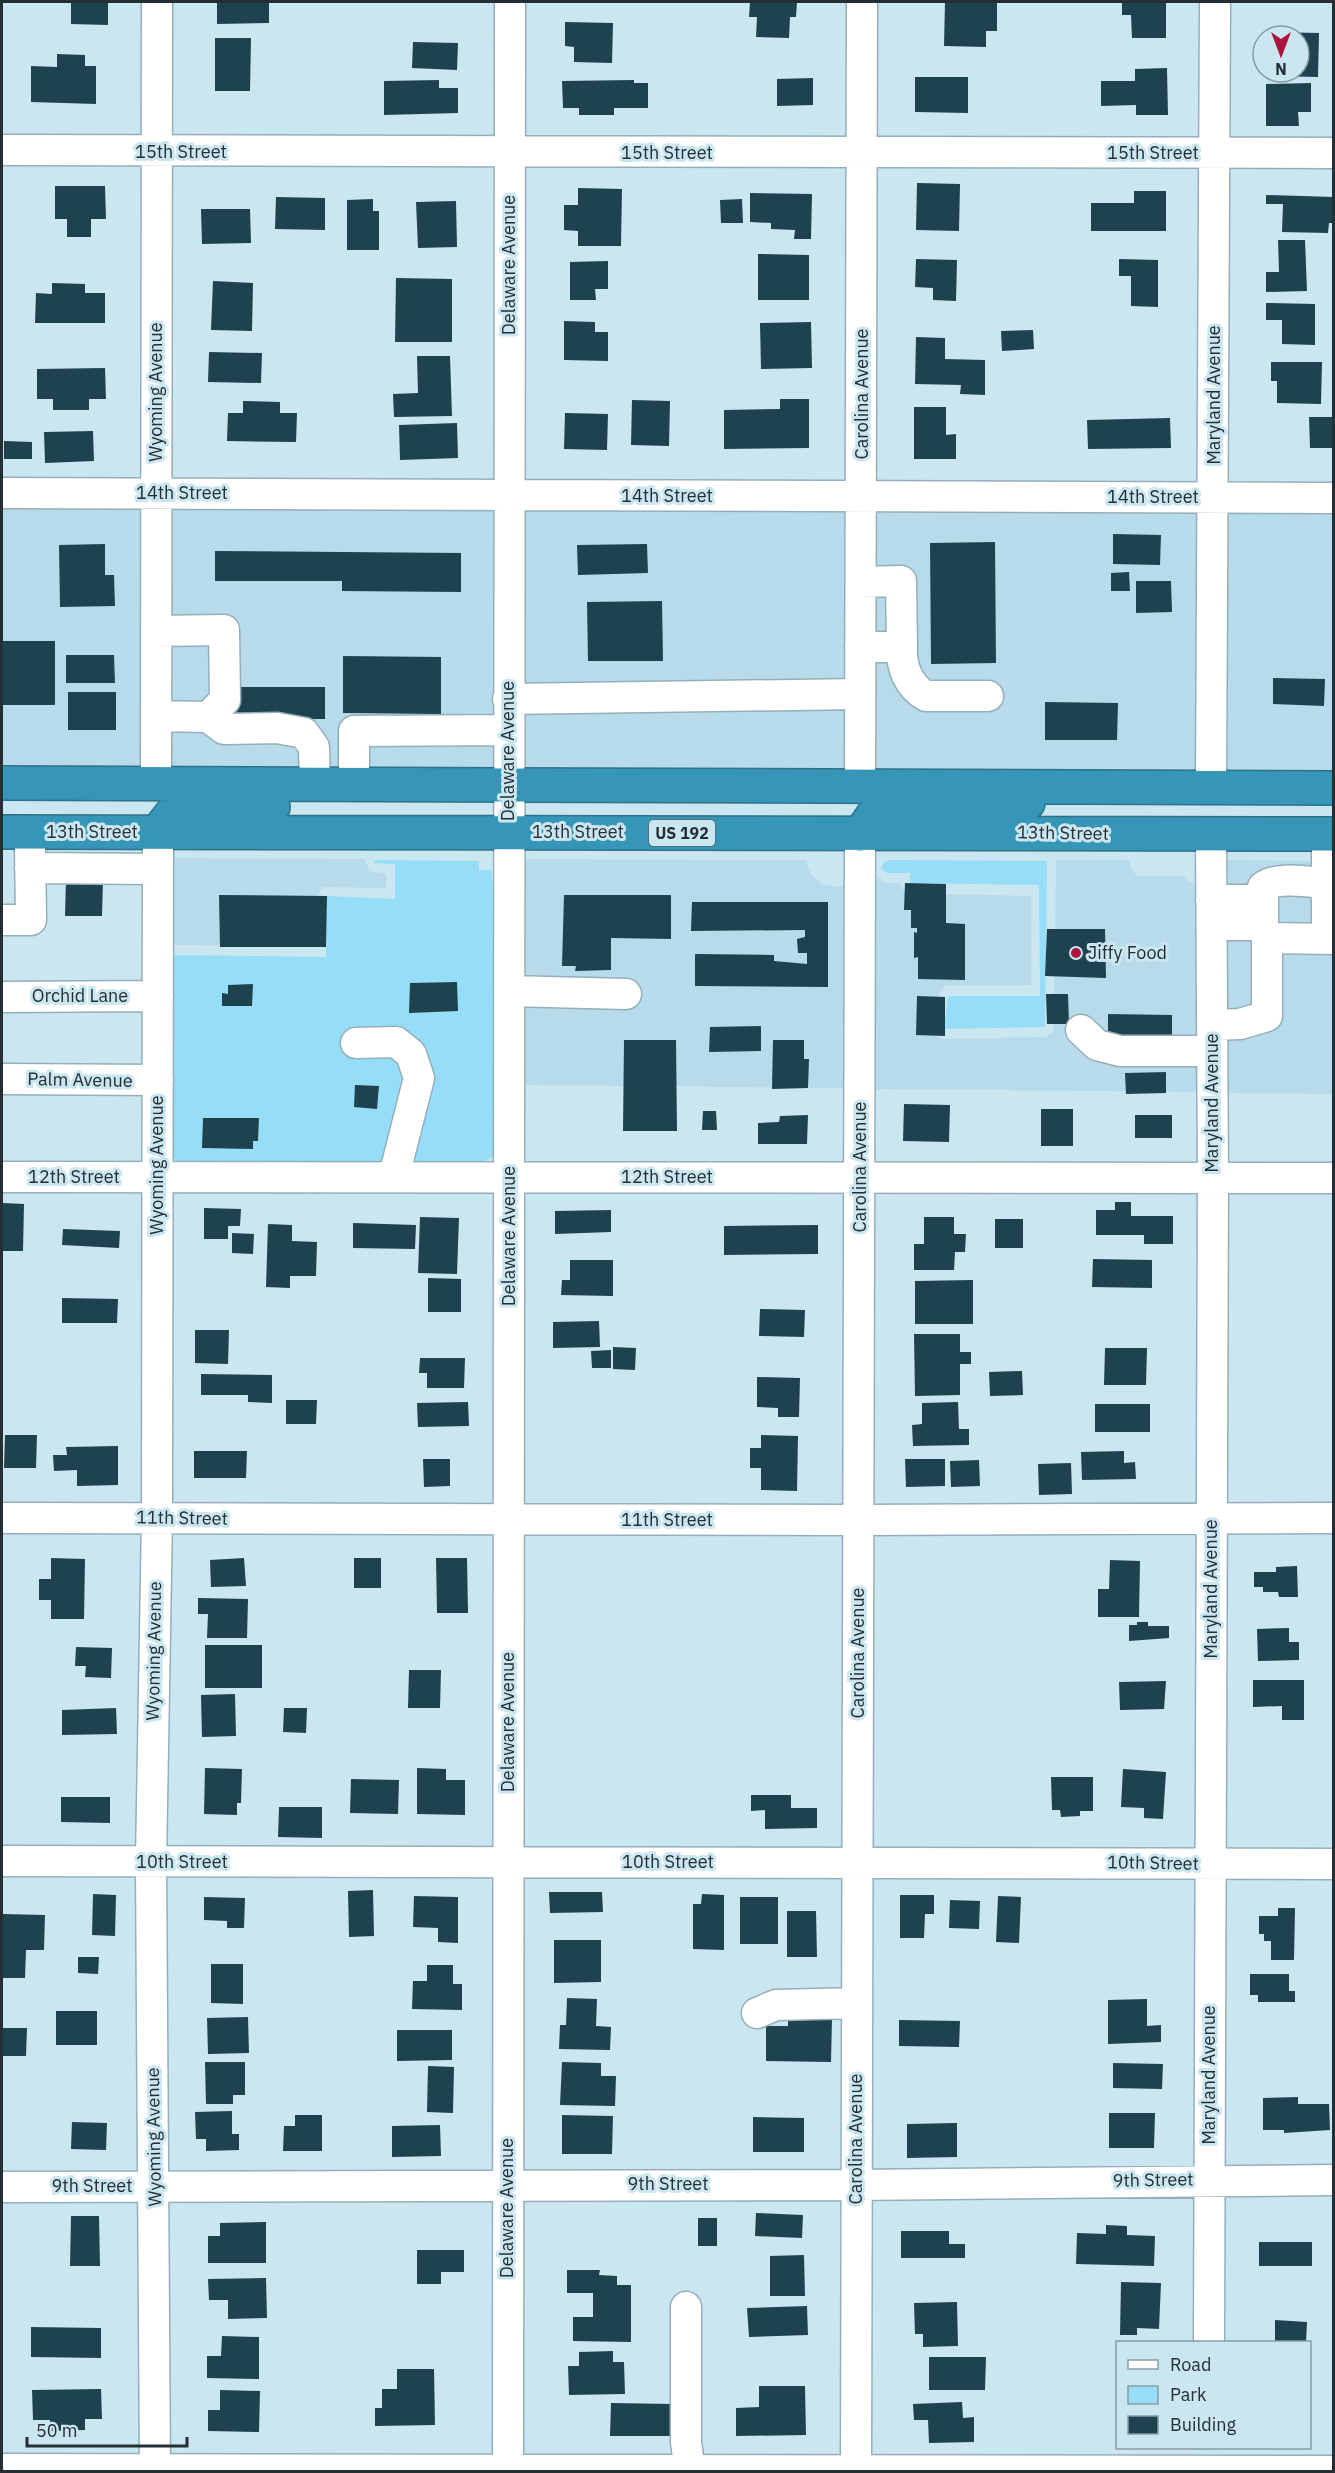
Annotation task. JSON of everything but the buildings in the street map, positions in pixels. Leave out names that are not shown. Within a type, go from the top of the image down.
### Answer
[{"type":"highway","points":[[16,832],[56,812],[130,811],[156,783]]},
{"type":"highway","points":[[4,784],[1334,788]]},
{"type":"highway","points":[[158,831],[172,813],[188,807],[303,806],[354,785]]},
{"type":"highway","points":[[695,833],[724,813],[828,812],[843,803],[860,786]]},
{"type":"highway","points":[[861,834],[873,815],[886,810],[1011,809],[1072,786]]},
{"type":"highway","points":[[1024,832],[1067,814],[1179,815],[1193,807],[1211,788]]},
{"type":"highway","points":[[1211,835],[1222,817],[1237,809],[1325,828]]},
{"type":"highway","name":"13th Street","points":[[16,832],[861,834],[1024,832],[1211,835]]},
{"type":"street","name":"Wyoming Avenue","points":[[156,783],[157,2]]},
{"type":"street","name":"Delaware Avenue","points":[[508,2470],[510,2]]},
{"type":"street","name":"Carolina Avenue","points":[[860,786],[862,2]]},
{"type":"street","name":"Maryland Avenue","points":[[1211,788],[1215,2]]},
{"type":"street","name":"15th Street","points":[[2,150],[509,153],[1334,153]]},
{"type":"street","name":"14th Street","points":[[2,493],[1334,498]]},
{"type":"street","points":[[861,582],[901,581],[901,662],[918,692],[926,696],[988,696]]},
{"type":"street","points":[[156,632],[224,630],[225,700],[208,717]]},
{"type":"street","points":[[861,647],[902,647]]},
{"type":"street","points":[[508,699],[860,694]]},
{"type":"street","points":[[156,716],[208,717],[224,729],[277,728],[304,733],[314,747],[315,784]]},
{"type":"street","points":[[354,785],[354,731],[508,730]]},
{"type":"street","points":[[1211,913],[1264,921],[1323,938],[1322,883],[1325,828]]},
{"type":"street","name":"Wyoming Avenue","points":[[155,2470],[155,2186],[151,1862],[157,1517],[158,831]]},
{"type":"street","points":[[2,920],[31,920],[30,868],[16,832]]},
{"type":"street","name":"Carolina Avenue","points":[[856,2471],[861,834]]},
{"type":"street","name":"Maryland Avenue","points":[[1209,2341],[1213,1178],[1211,835]]},
{"type":"street","points":[[30,868],[158,869]]},
{"type":"street","points":[[1081,1030],[1097,1045],[1120,1051],[1212,1038],[1240,1024],[1267,1016],[1263,887],[1269,883],[1322,883]]},
{"type":"street","points":[[510,990],[626,994]]},
{"type":"street","name":"Orchid Lane","points":[[2,996],[158,996]]},
{"type":"street","points":[[356,1043],[396,1042],[411,1054],[418,1078],[394,1176]]},
{"type":"street","name":"Palm Avenue","points":[[2,1079],[158,1080]]},
{"type":"street","name":"12th Street","points":[[2,1177],[1334,1178]]},
{"type":"street","name":"11th Street","points":[[2,1518],[508,1520],[1334,1518]]},
{"type":"street","name":"10th Street","points":[[2,1861],[1334,1864]]},
{"type":"street","points":[[757,2013],[776,2005],[857,2003]]},
{"type":"street","name":"9th Street","points":[[2,2187],[507,2184],[856,2185],[1209,2179],[1334,2180]]},
{"type":"street","points":[[686,2307],[686,2442],[690,2471]]},
{"type":"street","points":[[2,2469],[856,2471],[891,2468],[1209,2463],[1334,2471]]},
{"type":"shaded area","points":[[2,505],[145,506],[145,769],[2,768]]},
{"type":"shaded area","points":[[167,506],[498,508],[497,770],[167,769]]},
{"type":"shaded area","points":[[850,508],[849,771],[519,770],[520,509]]},
{"type":"shaded area","points":[[872,508],[1202,510],[1200,770],[871,771]]},
{"type":"shaded area","points":[[1224,510],[1333,510],[1333,770],[1222,770]]},
{"type":"shaded area","points":[[169,858],[365,859],[369,871],[386,874],[386,888],[322,887],[318,896],[317,946],[169,945]]},
{"type":"shaded area","points":[[520,859],[806,860],[810,873],[821,884],[836,887],[850,885],[849,1088],[520,1085]]},
{"type":"shaded area","points":[[1056,860],[1129,860],[1131,870],[1138,876],[1183,876],[1190,883],[1200,883],[1201,1092],[872,1089],[872,872],[885,883],[900,883],[902,889],[910,893],[1031,896],[1031,985],[945,986],[939,994],[935,1031],[938,1037],[944,1039],[1045,1037],[1052,1033],[1054,1027]]},
{"type":"shaded area","points":[[1222,860],[1333,861],[1333,1094],[1223,1093]]},
{"type":"green space","points":[[375,860],[479,861],[479,870],[491,870],[496,918],[496,1155],[476,1166],[180,1164],[169,1154],[169,955],[326,957],[327,896],[395,899],[395,864],[374,863]]},
{"type":"green space","points":[[890,860],[1047,861],[1045,1027],[944,1029],[948,996],[1040,996],[1039,885],[910,883],[910,873],[887,873],[881,869],[883,863]]},
{"type":"place","name":"Jiffy Food","points":[[1076,953]]}]
